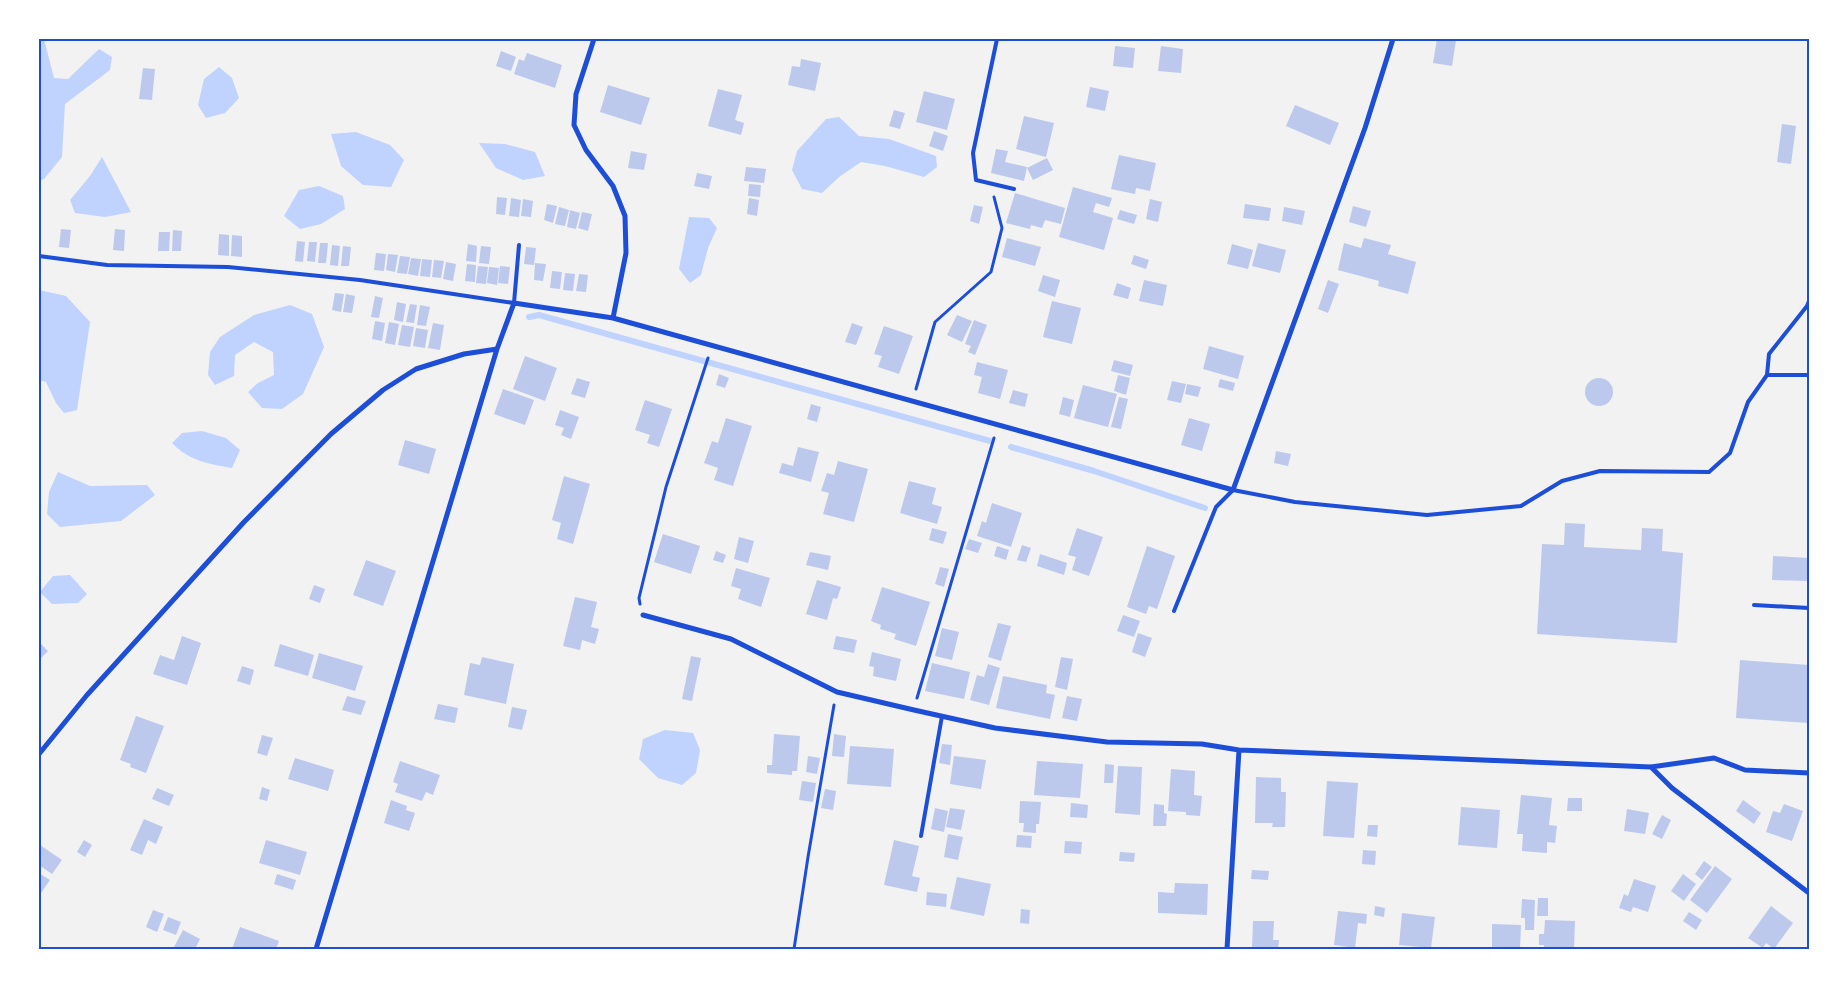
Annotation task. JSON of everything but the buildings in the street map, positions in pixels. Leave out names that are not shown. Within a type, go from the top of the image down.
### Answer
[{"type":"street","points":[[594,39],[576,94],[574,125],[586,150],[613,186],[625,216],[626,253],[613,318]]},
{"type":"street","points":[[316,949],[498,349],[514,303],[613,318],[1233,490],[1361,138],[1393,39]]},
{"type":"street","points":[[39,754],[87,695],[244,522],[331,434],[383,390],[416,369],[464,354],[498,349]]},
{"type":"street","points":[[643,615],[731,639],[837,692],[995,728],[1107,742],[1202,744],[1239,750],[1651,767],[1714,758],[1745,770],[1809,773]]},
{"type":"street","points":[[1227,949],[1239,750]]},
{"type":"street","points":[[1651,767],[1672,788],[1809,893]]},
{"type":"lane","points":[[997,39],[974,153],[976,180],[1014,189]]},
{"type":"lane","points":[[39,256],[108,265],[228,267],[351,279],[514,303],[519,246]]},
{"type":"lane","points":[[1174,611],[1216,507],[1233,490],[1294,502],[1427,515],[1521,506],[1562,481],[1600,471],[1709,472],[1730,454],[1748,402],[1767,375],[1769,354],[1809,301]]},
{"type":"lane","points":[[1767,375],[1809,375]]},
{"type":"lane","points":[[1754,605],[1809,608]]},
{"type":"lane","points":[[921,836],[942,716]]},
{"type":"path","points":[[912,402],[936,322],[991,272],[1002,228],[992,185]]},
{"type":"path","points":[[643,615],[639,598],[666,487],[708,357]]},
{"type":"path","points":[[914,710],[998,425]]},
{"type":"path","points":[[794,949],[809,848],[837,692]]},
{"type":"water","points":[[39,39],[44,39],[54,78],[68,79],[99,49],[112,57],[110,70],[65,104],[62,157],[44,179],[39,181]]},
{"type":"water","points":[[219,67],[232,78],[239,98],[225,113],[206,118],[198,105],[204,79]]},
{"type":"water","points":[[839,117],[859,136],[889,139],[936,156],[937,167],[924,177],[885,166],[861,162],[839,177],[822,193],[802,189],[792,170],[797,151],[826,119]]},
{"type":"water","points":[[356,132],[390,145],[404,160],[391,187],[363,185],[341,166],[331,134]]},
{"type":"water","points":[[479,143],[505,144],[535,152],[545,176],[523,180],[496,168]]},
{"type":"water","points":[[102,157],[131,212],[105,217],[75,213],[70,200],[90,176]]},
{"type":"water","points":[[319,186],[343,196],[345,209],[321,224],[300,229],[284,216],[299,190]]},
{"type":"water","points":[[689,217],[709,218],[717,228],[708,248],[701,275],[690,283],[679,269]]},
{"type":"water","points":[[39,290],[66,296],[90,322],[77,410],[64,413],[56,403],[46,382],[39,380]]},
{"type":"water","points":[[290,305],[312,314],[324,347],[303,394],[282,409],[262,408],[248,392],[258,383],[274,375],[273,352],[254,342],[235,355],[234,376],[215,385],[208,375],[210,352],[220,337],[254,315]]},
{"type":"water","points":[[202,431],[226,438],[240,450],[232,468],[192,458],[172,443],[182,433]]},
{"type":"water","points":[[58,472],[90,486],[147,485],[155,495],[121,521],[60,527],[47,514],[49,492]]},
{"type":"water","points":[[70,575],[87,594],[78,603],[52,604],[40,592],[53,576]]},
{"type":"water","points":[[665,730],[693,733],[700,750],[696,773],[682,785],[658,778],[639,759],[643,739]]},
{"type":"waterway","points":[[529,317],[539,315],[990,441]]},
{"type":"waterway","points":[[1011,447],[1094,471],[1205,508]]}]
